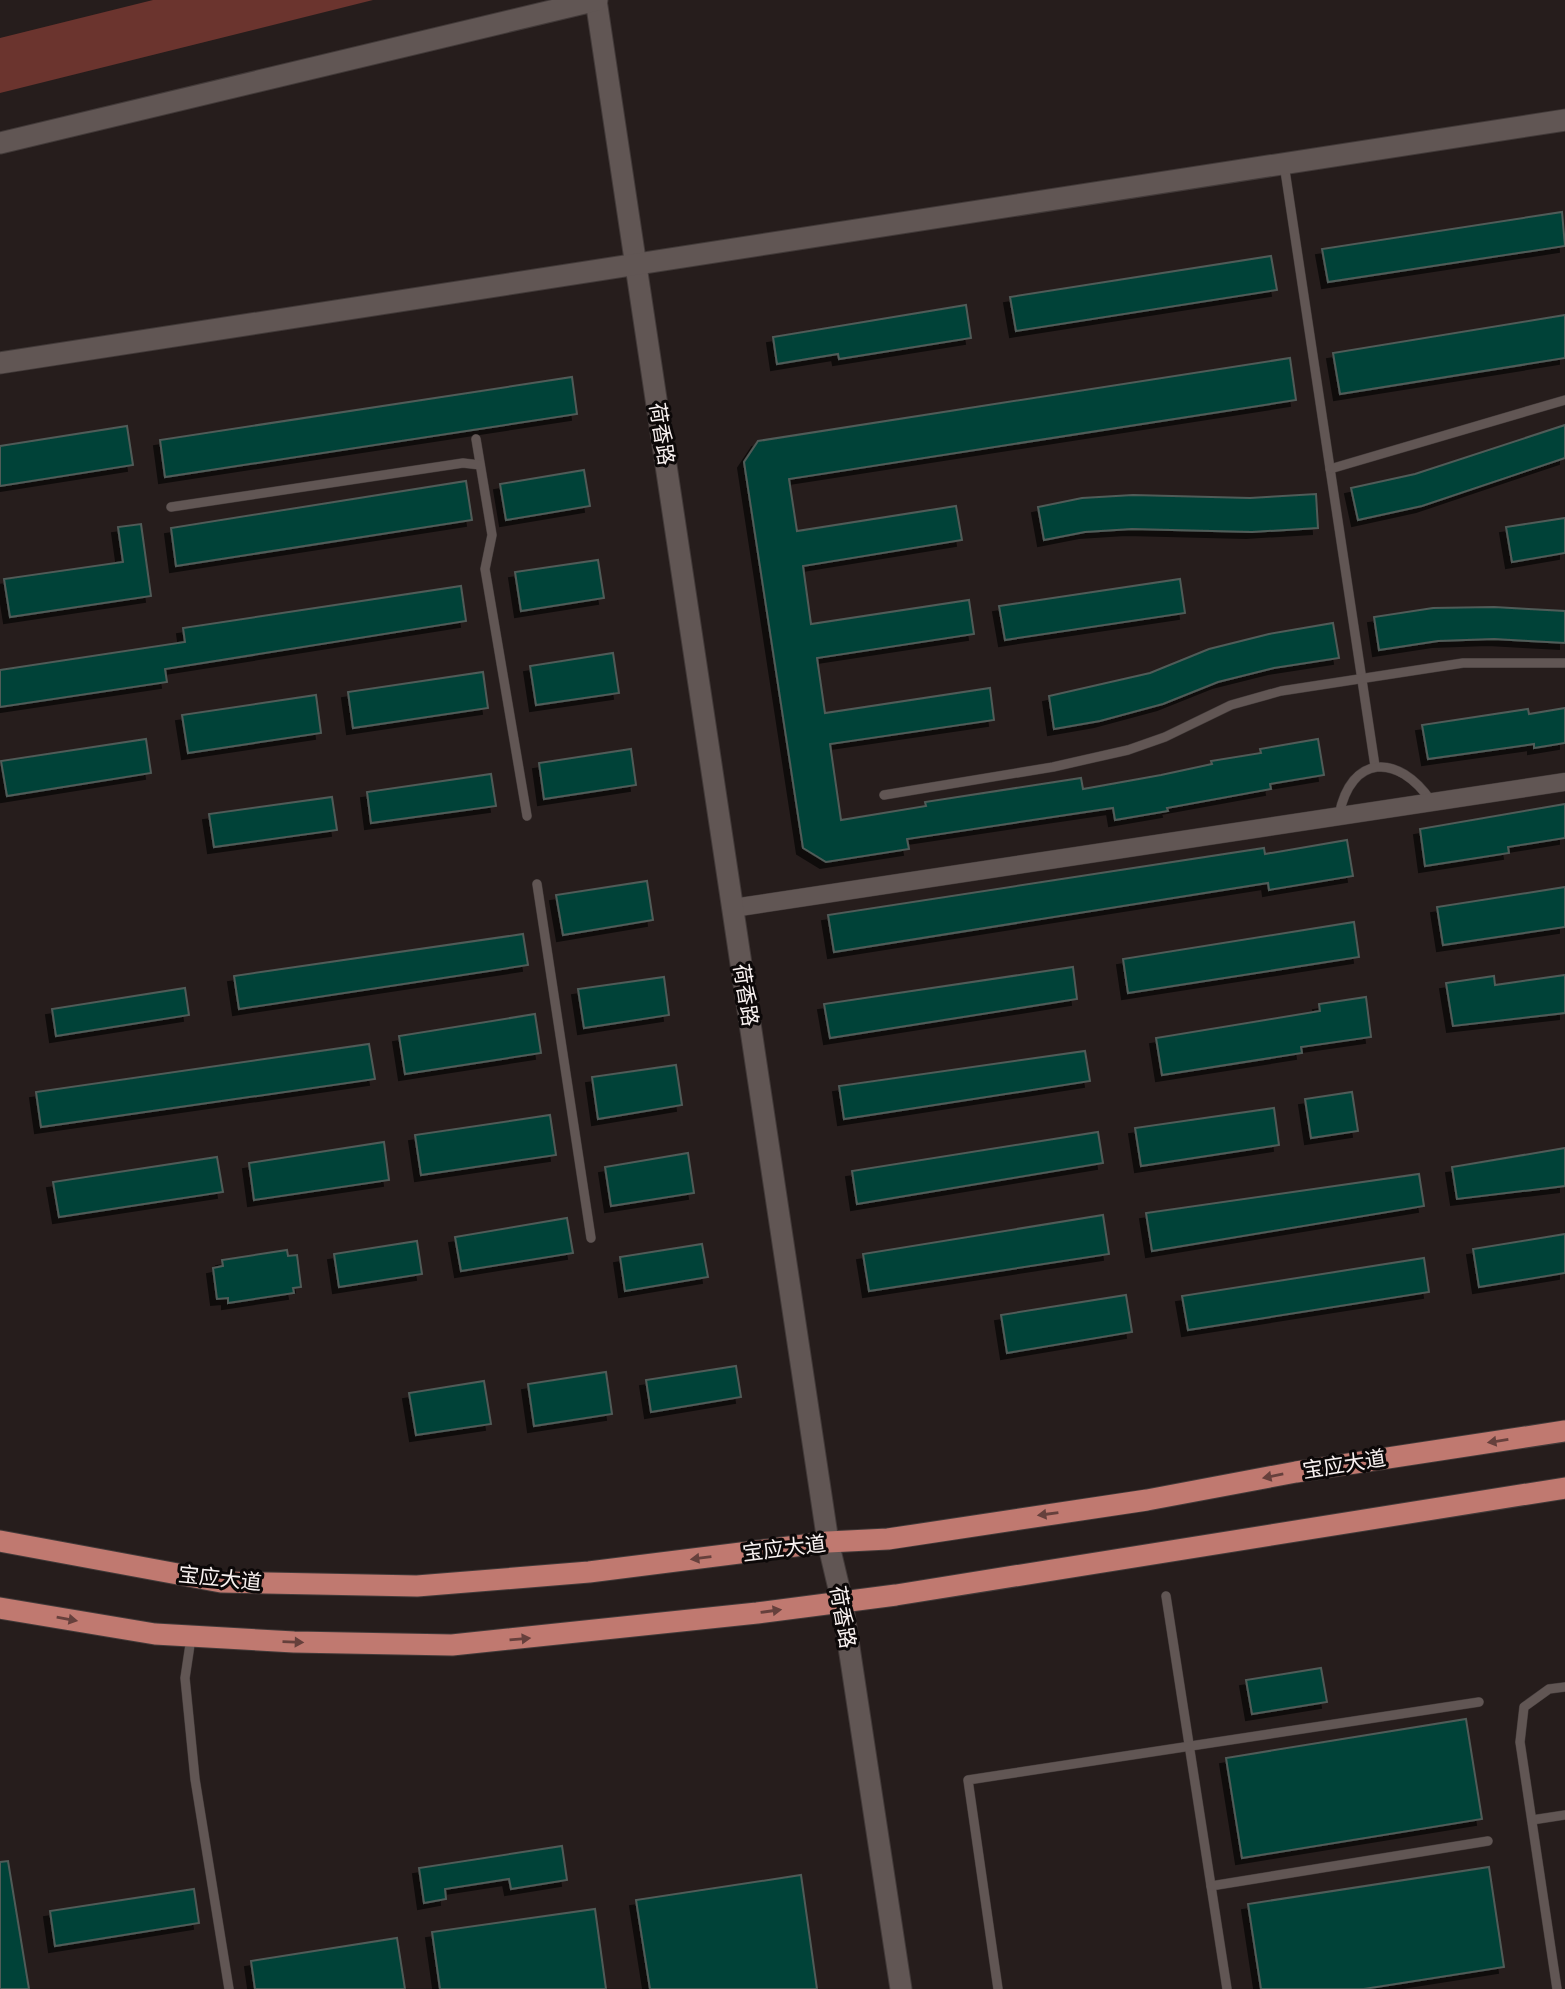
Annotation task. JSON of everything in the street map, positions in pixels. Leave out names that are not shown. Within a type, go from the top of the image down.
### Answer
[{"type":"main road","name":"宝应大道","points":[[0,1541],[221,1582],[417,1586],[589,1572],[828,1542],[888,1539],[1565,1431]]},
{"type":"main road","points":[[0,1608],[155,1634],[294,1643],[452,1645],[729,1616],[842,1601],[1096,1564],[1565,1488]]},
{"type":"street","points":[[0,143],[596,0]]},
{"type":"street","name":"荷香路","points":[[596,0],[828,1542],[842,1601],[901,1989]]},
{"type":"street","points":[[0,363],[1565,120]]},
{"type":"street","points":[[733,908],[1565,782]]},
{"type":"lane","points":[[1284,164],[1375,766]]},
{"type":"lane","points":[[1330,469],[1565,400]]},
{"type":"lane","points":[[476,439],[492,535],[485,569],[527,816]]},
{"type":"lane","points":[[171,507],[463,463],[480,465]]},
{"type":"lane","points":[[884,795],[1053,767],[1128,750],[1166,737],[1231,705],[1281,691],[1463,663],[1565,663]]},
{"type":"lane","points":[[1339,815],[1343,794],[1354,779],[1375,766],[1388,765],[1400,769],[1417,781],[1431,801]]},
{"type":"lane","points":[[537,884],[591,1238]]},
{"type":"lane","points":[[1166,1596],[1227,1989]]},
{"type":"lane","points":[[192,1636],[185,1678],[195,1779],[229,1989]]},
{"type":"lane","points":[[1557,1989],[1520,1742],[1524,1707],[1549,1689],[1565,1687]]},
{"type":"lane","points":[[998,1989],[968,1780],[1479,1702]]},
{"type":"lane","points":[[1532,1820],[1565,1815]]},
{"type":"lane","points":[[1211,1886],[1488,1841]]},
{"type":"shaded area","points":[[153,0],[373,0],[0,93],[0,38]]},
{"type":"building","points":[[1562,212],[1565,246],[1328,282],[1322,249]]},
{"type":"building","points":[[1271,256],[1277,290],[1016,331],[1010,297]]},
{"type":"building","points":[[966,305],[971,338],[839,359],[838,354],[777,364],[773,337]]},
{"type":"building","points":[[1565,315],[1565,358],[1340,394],[1333,353]]},
{"type":"building","points":[[1290,358],[1296,400],[789,479],[797,531],[956,506],[962,540],[803,566],[811,624],[969,600],[974,634],[817,658],[825,713],[990,688],[994,720],[830,744],[841,820],[926,806],[925,802],[1081,778],[1083,789],[1161,775],[1212,764],[1211,761],[1261,753],[1260,749],[1318,739],[1324,775],[1270,784],[1271,789],[1115,820],[1113,808],[907,839],[909,849],[826,862],[803,848],[744,462],[758,441]]},
{"type":"building","points":[[572,377],[577,414],[165,477],[160,440]]},
{"type":"building","points":[[1565,425],[1565,458],[1422,506],[1358,520],[1351,488],[1415,474]]},
{"type":"building","points":[[127,426],[133,465],[0,486],[0,446]]},
{"type":"building","points":[[584,470],[590,506],[506,520],[500,484]]},
{"type":"building","points":[[466,481],[472,520],[176,566],[171,528]]},
{"type":"building","points":[[1316,494],[1318,528],[1252,532],[1132,529],[1085,532],[1044,540],[1038,507],[1082,498],[1133,495],[1250,498]]},
{"type":"building","points":[[1565,518],[1565,553],[1512,562],[1506,527]]},
{"type":"building","points":[[141,524],[151,596],[10,617],[4,579],[123,562],[118,527]]},
{"type":"building","points":[[598,560],[604,598],[521,611],[515,572]]},
{"type":"building","points":[[1180,579],[1185,613],[1005,640],[999,606]]},
{"type":"building","points":[[461,586],[466,621],[165,669],[167,682],[0,707],[0,670],[185,642],[183,628]]},
{"type":"building","points":[[1494,607],[1565,611],[1565,643],[1494,639],[1438,641],[1379,650],[1374,617],[1433,608]]},
{"type":"building","points":[[1333,623],[1339,658],[1274,668],[1218,682],[1163,704],[1100,721],[1054,729],[1049,696],[1150,673],[1209,649],[1269,634]]},
{"type":"building","points":[[613,653],[619,693],[536,705],[530,666]]},
{"type":"building","points":[[483,672],[488,708],[353,728],[348,692]]},
{"type":"building","points":[[316,695],[321,733],[188,753],[182,715]]},
{"type":"building","points":[[1565,708],[1565,743],[1534,748],[1534,744],[1428,759],[1422,725],[1528,709],[1529,714]]},
{"type":"building","points":[[146,739],[151,773],[7,796],[1,761]]},
{"type":"building","points":[[631,749],[636,785],[544,799],[539,763]]},
{"type":"building","points":[[491,774],[496,806],[371,823],[367,792]]},
{"type":"building","points":[[332,797],[337,830],[214,847],[209,814]]},
{"type":"building","points":[[1565,804],[1565,838],[1508,847],[1509,853],[1425,866],[1420,829]]},
{"type":"building","points":[[1347,840],[1353,876],[1269,890],[1268,883],[834,952],[828,915],[1264,848],[1265,854]]},
{"type":"building","points":[[647,881],[653,920],[563,935],[556,895]]},
{"type":"building","points":[[1565,887],[1565,927],[1443,945],[1437,907]]},
{"type":"building","points":[[1354,922],[1359,957],[1128,993],[1123,959]]},
{"type":"building","points":[[523,934],[528,965],[239,1009],[234,976]]},
{"type":"building","points":[[1073,967],[1077,999],[830,1038],[824,1004]]},
{"type":"building","points":[[1565,975],[1565,1013],[1453,1026],[1446,983],[1494,976],[1495,985]]},
{"type":"building","points":[[664,977],[669,1015],[584,1028],[578,989]]},
{"type":"building","points":[[185,988],[189,1015],[56,1036],[52,1009]]},
{"type":"building","points":[[1366,997],[1371,1037],[1301,1047],[1302,1053],[1162,1075],[1156,1038],[1320,1011],[1319,1004]]},
{"type":"building","points":[[535,1014],[541,1053],[405,1074],[399,1036]]},
{"type":"building","points":[[369,1044],[375,1079],[41,1127],[36,1092]]},
{"type":"building","points":[[1085,1051],[1090,1081],[844,1119],[839,1086]]},
{"type":"building","points":[[676,1065],[682,1105],[598,1119],[592,1077]]},
{"type":"building","points":[[1352,1092],[1358,1131],[1311,1138],[1305,1099]]},
{"type":"building","points":[[1274,1108],[1279,1145],[1141,1166],[1135,1128]]},
{"type":"building","points":[[550,1115],[556,1155],[421,1175],[415,1135]]},
{"type":"building","points":[[1098,1132],[1103,1163],[857,1204],[852,1171]]},
{"type":"building","points":[[384,1142],[389,1180],[254,1200],[249,1163]]},
{"type":"building","points":[[1565,1148],[1565,1186],[1457,1199],[1452,1167]]},
{"type":"building","points":[[688,1153],[694,1193],[611,1206],[605,1167]]},
{"type":"building","points":[[217,1157],[223,1192],[59,1217],[53,1182]]},
{"type":"building","points":[[1419,1174],[1424,1206],[1152,1251],[1146,1213]]},
{"type":"building","points":[[1103,1215],[1109,1254],[869,1291],[863,1254]]},
{"type":"building","points":[[567,1218],[573,1253],[461,1271],[455,1237]]},
{"type":"building","points":[[1565,1234],[1565,1273],[1479,1287],[1473,1249]]},
{"type":"building","points":[[417,1241],[422,1274],[339,1287],[334,1254]]},
{"type":"building","points":[[702,1244],[708,1277],[625,1291],[620,1257]]},
{"type":"building","points":[[287,1250],[288,1256],[297,1255],[301,1287],[293,1288],[294,1293],[228,1303],[228,1298],[217,1299],[213,1268],[223,1266],[222,1260]]},
{"type":"building","points":[[1424,1258],[1429,1292],[1188,1330],[1182,1296]]},
{"type":"building","points":[[1126,1295],[1132,1332],[1007,1353],[1001,1315]]},
{"type":"building","points":[[736,1366],[741,1397],[651,1412],[646,1380]]},
{"type":"building","points":[[606,1372],[612,1414],[534,1426],[528,1384]]},
{"type":"building","points":[[484,1381],[491,1424],[416,1435],[409,1393]]},
{"type":"building","points":[[1321,1668],[1327,1702],[1252,1714],[1246,1680]]},
{"type":"building","points":[[1466,1719],[1482,1819],[1242,1858],[1226,1758]]},
{"type":"building","points":[[562,1846],[567,1880],[511,1889],[509,1879],[445,1889],[446,1899],[424,1903],[419,1868]]},
{"type":"building","points":[[8,1861],[29,1989],[0,1989],[0,1862]]},
{"type":"building","points":[[1489,1867],[1504,1967],[1364,1989],[1261,1989],[1248,1904]]},
{"type":"building","points":[[801,1875],[817,1989],[650,1989],[636,1900]]},
{"type":"building","points":[[194,1889],[199,1923],[55,1946],[50,1911]]},
{"type":"building","points":[[595,1909],[606,1989],[440,1989],[432,1932]]},
{"type":"building","points":[[397,1938],[405,1989],[255,1989],[251,1961]]}]
